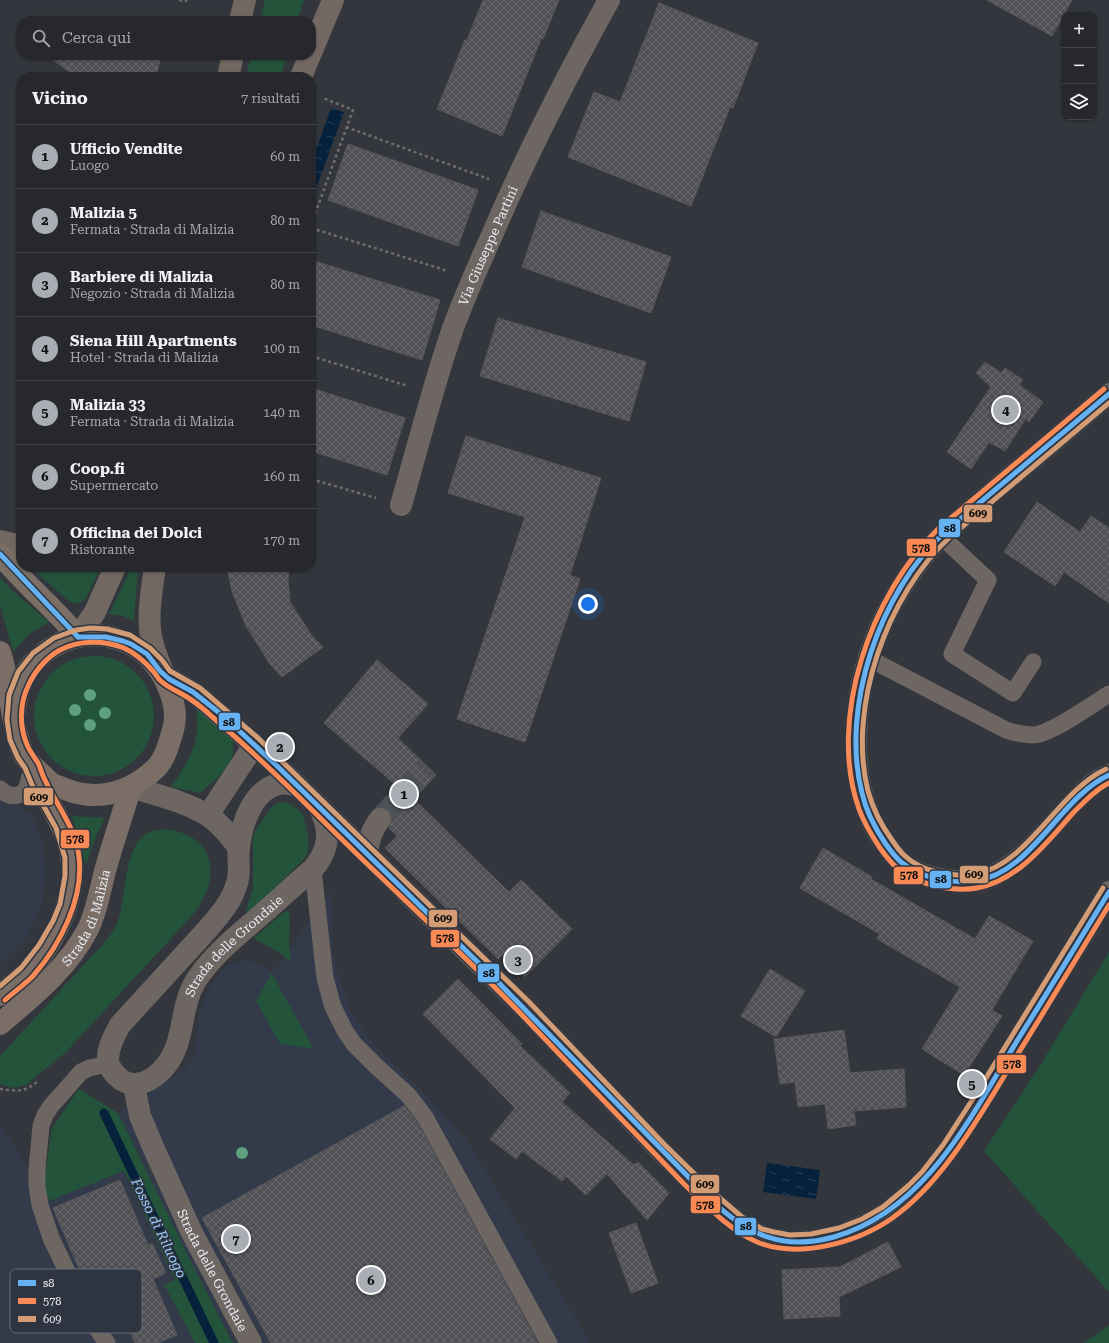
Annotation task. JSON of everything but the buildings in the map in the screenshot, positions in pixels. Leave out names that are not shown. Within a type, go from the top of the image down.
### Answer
[{"type":"main road","points":[[241,16],[245,0]]},
{"type":"main road","points":[[316,42],[333,0]]},
{"type":"main road","points":[[229,72],[231,60]]},
{"type":"main road","points":[[303,72],[308,60]]},
{"type":"main road","points":[[0,541],[16,545]]},
{"type":"main road","points":[[0,554],[25,584],[65,620],[78,637]]},
{"type":"main road","points":[[78,637],[95,612],[113,572]]},
{"type":"main road","points":[[0,652],[17,738],[24,755],[31,765],[52,784],[77,794],[105,795],[131,787],[155,769],[168,748],[175,724],[173,699],[150,635],[150,606],[154,572]]},
{"type":"main road","points":[[14,720],[16,698],[24,676],[38,658],[57,644],[78,637],[91,635],[106,636],[127,642],[146,654],[165,676]]},
{"type":"main road","name":"Strada di Malizia","points":[[0,995],[26,973],[41,955],[67,906],[71,887],[72,869],[69,846],[62,825],[39,784],[31,765]]},
{"type":"main road","name":"Strada di Malizia","points":[[0,1024],[48,983],[69,958],[86,933],[95,911],[105,872],[131,787]]},
{"type":"street","name":"Via Giuseppe Partini","points":[[401,505],[433,394],[454,328],[472,279],[512,188],[579,54],[609,0]]},
{"type":"street","points":[[1109,394],[941,536],[917,564],[900,590],[882,623],[868,658],[856,722],[858,781],[863,799],[872,820],[884,842],[901,863],[919,874],[940,880],[963,881],[984,879],[1010,867],[1032,847],[1094,783],[1109,775]]},
{"type":"street","points":[[165,676],[196,694],[253,743],[525,1008],[660,1149],[726,1214],[759,1235],[772,1239],[790,1242],[812,1241],[842,1235],[887,1213],[927,1177],[949,1149],[984,1096],[1109,892]]},
{"type":"street","points":[[208,815],[247,756],[253,743]]},
{"type":"street","points":[[134,1084],[127,1084],[116,1076],[109,1064],[112,1040],[120,1025],[210,926],[228,902],[237,884],[239,875],[239,848],[249,809],[268,789],[279,784],[287,783],[297,786]]},
{"type":"street","points":[[131,787],[185,805],[208,815],[221,827],[239,848]]},
{"type":"street","name":"Strada delle Grondaie","points":[[251,1343],[192,1233],[154,1149],[140,1116],[134,1084],[154,1077],[171,1058],[179,1042],[189,995],[200,975],[209,963],[238,935],[313,869],[324,854],[327,839],[325,822],[318,806]]},
{"type":"street","points":[[367,854],[372,832],[380,819]]},
{"type":"lane","points":[[941,536],[988,580],[952,654],[1013,693],[1033,662]]},
{"type":"lane","points":[[868,658],[1006,730],[1020,734],[1035,736],[1049,731],[1109,694]]},
{"type":"lane","points":[[0,789],[12,796],[16,796],[23,792],[28,786],[31,765]]},
{"type":"lane","points":[[313,869],[325,978],[333,1007],[345,1031],[363,1054],[408,1095],[425,1117],[549,1343]]},
{"type":"lane","points":[[66,1269],[51,1238],[40,1205],[36,1169],[41,1126],[45,1115],[51,1106],[81,1072],[89,1068],[109,1064]]},
{"type":"lane","points":[[100,1333],[107,1343]]},
{"type":"path","points":[[179,0],[187,0]]},
{"type":"path","points":[[316,211],[353,110],[323,98]]},
{"type":"path","points":[[346,127],[512,188]]},
{"type":"path","points":[[316,230],[472,279]]},
{"type":"path","points":[[316,358],[433,394]]},
{"type":"path","points":[[316,480],[401,505]]},
{"type":"shaded area","points":[[0,779],[23,812],[31,813],[43,844],[46,872],[41,907],[28,936],[0,965]]},
{"type":"shaded area","points":[[332,891],[333,959],[352,1014],[375,1047],[415,1084],[466,1139],[591,1343],[233,1343],[194,1268],[118,1113],[185,1069],[195,1053],[198,1017],[205,997],[223,968],[232,963],[252,961],[264,966],[272,973]]},
{"type":"shaded area","points":[[0,1124],[49,1201],[124,1171],[175,1280],[165,1284],[195,1343],[0,1343]]},
{"type":"green space","points":[[265,0],[304,0],[299,16],[261,16]]},
{"type":"green space","points":[[250,60],[285,60],[282,72],[247,72]]},
{"type":"green space","points":[[36,572],[99,572],[85,600],[75,604],[70,602]]},
{"type":"green space","points":[[130,572],[139,572],[134,621],[123,616],[109,614]]},
{"type":"green space","points":[[0,578],[49,622],[28,635],[13,652],[0,604]]},
{"type":"green space","points":[[94,656],[106,657],[117,661],[127,666],[136,674],[144,683],[149,693],[153,704],[153,728],[149,739],[144,749],[136,758],[127,766],[117,771],[106,775],[94,776],[82,775],[71,771],[61,766],[52,758],[44,749],[39,739],[35,728],[34,716],[35,704],[39,693],[44,683],[52,674],[61,666],[71,661],[82,657]]},
{"type":"green space","points":[[196,707],[232,739],[233,748],[230,763],[218,777],[200,793],[171,787],[188,760],[194,745],[197,726]]},
{"type":"green space","points":[[283,802],[291,804],[295,807],[303,817],[308,838],[307,853],[302,861],[249,913],[246,911],[253,887],[253,839],[255,831],[271,808],[277,803]]},
{"type":"green space","points":[[72,816],[105,818],[96,836],[86,865]]},
{"type":"green space","points":[[165,829],[188,835],[204,848],[210,867],[210,878],[207,891],[201,902],[189,919],[66,1052],[26,1085],[14,1088],[0,1084],[0,1056],[103,944],[114,929],[122,907],[128,869],[131,856],[136,845],[143,837],[152,831]]},
{"type":"green space","points":[[288,911],[290,915],[289,942],[291,962],[278,952],[254,938],[284,912]]},
{"type":"green space","points":[[1109,952],[1109,1292],[984,1151],[1039,1067]]},
{"type":"green space","points":[[272,973],[314,1049],[280,1044],[256,1001]]},
{"type":"green space","points":[[79,1089],[118,1113],[194,1268],[233,1343],[195,1343],[164,1284],[175,1280],[124,1171],[49,1201],[43,1187],[52,1128]]},
{"type":"green space","points":[[1109,1325],[1109,1343],[1084,1343]]},
{"type":"water","points":[[331,108],[344,112],[316,188],[316,150]]},
{"type":"water","points":[[767,1163],[820,1170],[816,1199],[763,1192]]},
{"type":"waterway","name":"Fosso di Riluogo","points":[[104,1113],[214,1343]]},
{"type":"tunnel","points":[[380,819],[426,768]]},
{"type":"transit line","name":"578","points":[[1104,389],[938,529],[914,556],[893,588],[875,622],[861,660],[852,698],[848,736],[850,774],[859,809],[877,843],[892,863],[904,873],[924,883],[945,888],[977,888],[992,884],[1019,869],[1042,848],[1073,813],[1099,789],[1109,783]]},
{"type":"transit line","name":"s8","points":[[1109,394],[945,532],[922,557],[902,586],[884,618],[871,652],[861,688],[857,724],[857,760],[862,793],[868,813],[874,825],[887,846],[901,862],[917,872],[936,879],[956,882],[975,881],[995,875],[1013,865],[1029,850],[1075,800],[1091,786],[1109,775]]},
{"type":"transit line","name":"609","points":[[1106,769],[1089,779],[1073,793],[1028,842],[995,868],[976,874],[948,874],[929,870],[912,862],[898,849],[881,823],[868,791],[863,758],[863,724],[868,689],[878,654],[891,621],[908,589],[928,561],[950,537],[1109,403]]},
{"type":"transit line","name":"s8","points":[[0,554],[16,571]]},
{"type":"transit line","name":"s8","points":[[17,572],[78,637]]},
{"type":"transit line","name":"609","points":[[0,986],[21,968],[39,945],[53,921],[60,904],[65,876],[65,858],[56,828],[33,787],[10,740],[7,720],[9,695],[18,672],[33,653],[54,638],[76,630],[91,628],[107,629],[130,635],[150,648],[170,671],[200,688],[258,738],[530,1003],[664,1144],[714,1193],[742,1217],[762,1229],[790,1235],[811,1234],[839,1228],[862,1219],[883,1207],[908,1186],[922,1172],[943,1145],[1103,888]]},
{"type":"transit line","name":"s8","points":[[78,637],[106,637],[131,644],[147,654],[160,671],[169,679],[193,692],[222,715],[273,762],[497,981],[711,1200],[739,1223],[767,1237],[782,1241],[816,1241],[834,1237],[866,1224],[895,1206],[920,1183],[943,1157],[982,1100],[1109,892]]},
{"type":"transit line","name":"578","points":[[5,1000],[33,976],[43,964],[61,936],[74,905],[80,873],[79,857],[74,836],[25,739],[21,716],[23,699],[38,669],[51,656],[60,650],[75,644],[92,642],[116,645],[136,655],[147,664],[161,681],[199,706],[243,744],[278,776],[482,975],[709,1208],[737,1231],[757,1242],[773,1247],[808,1249],[826,1246],[861,1235],[877,1228],[891,1219],[927,1187],[943,1169],[972,1127],[1109,905]]},
{"type":"place","name":"Siena Hill Apartments","points":[[1006,410]]},
{"type":"place","name":"Malizia 5","points":[[280,747]]},
{"type":"place","name":"Ufficio Vendite","points":[[404,794]]},
{"type":"place","name":"Barbiere di Malizia","points":[[518,960]]},
{"type":"place","name":"Malizia 33","points":[[972,1084]]},
{"type":"place","name":"Officina dei Dolci","points":[[236,1239]]},
{"type":"place","name":"Coop.fi","points":[[371,1280]]}]
